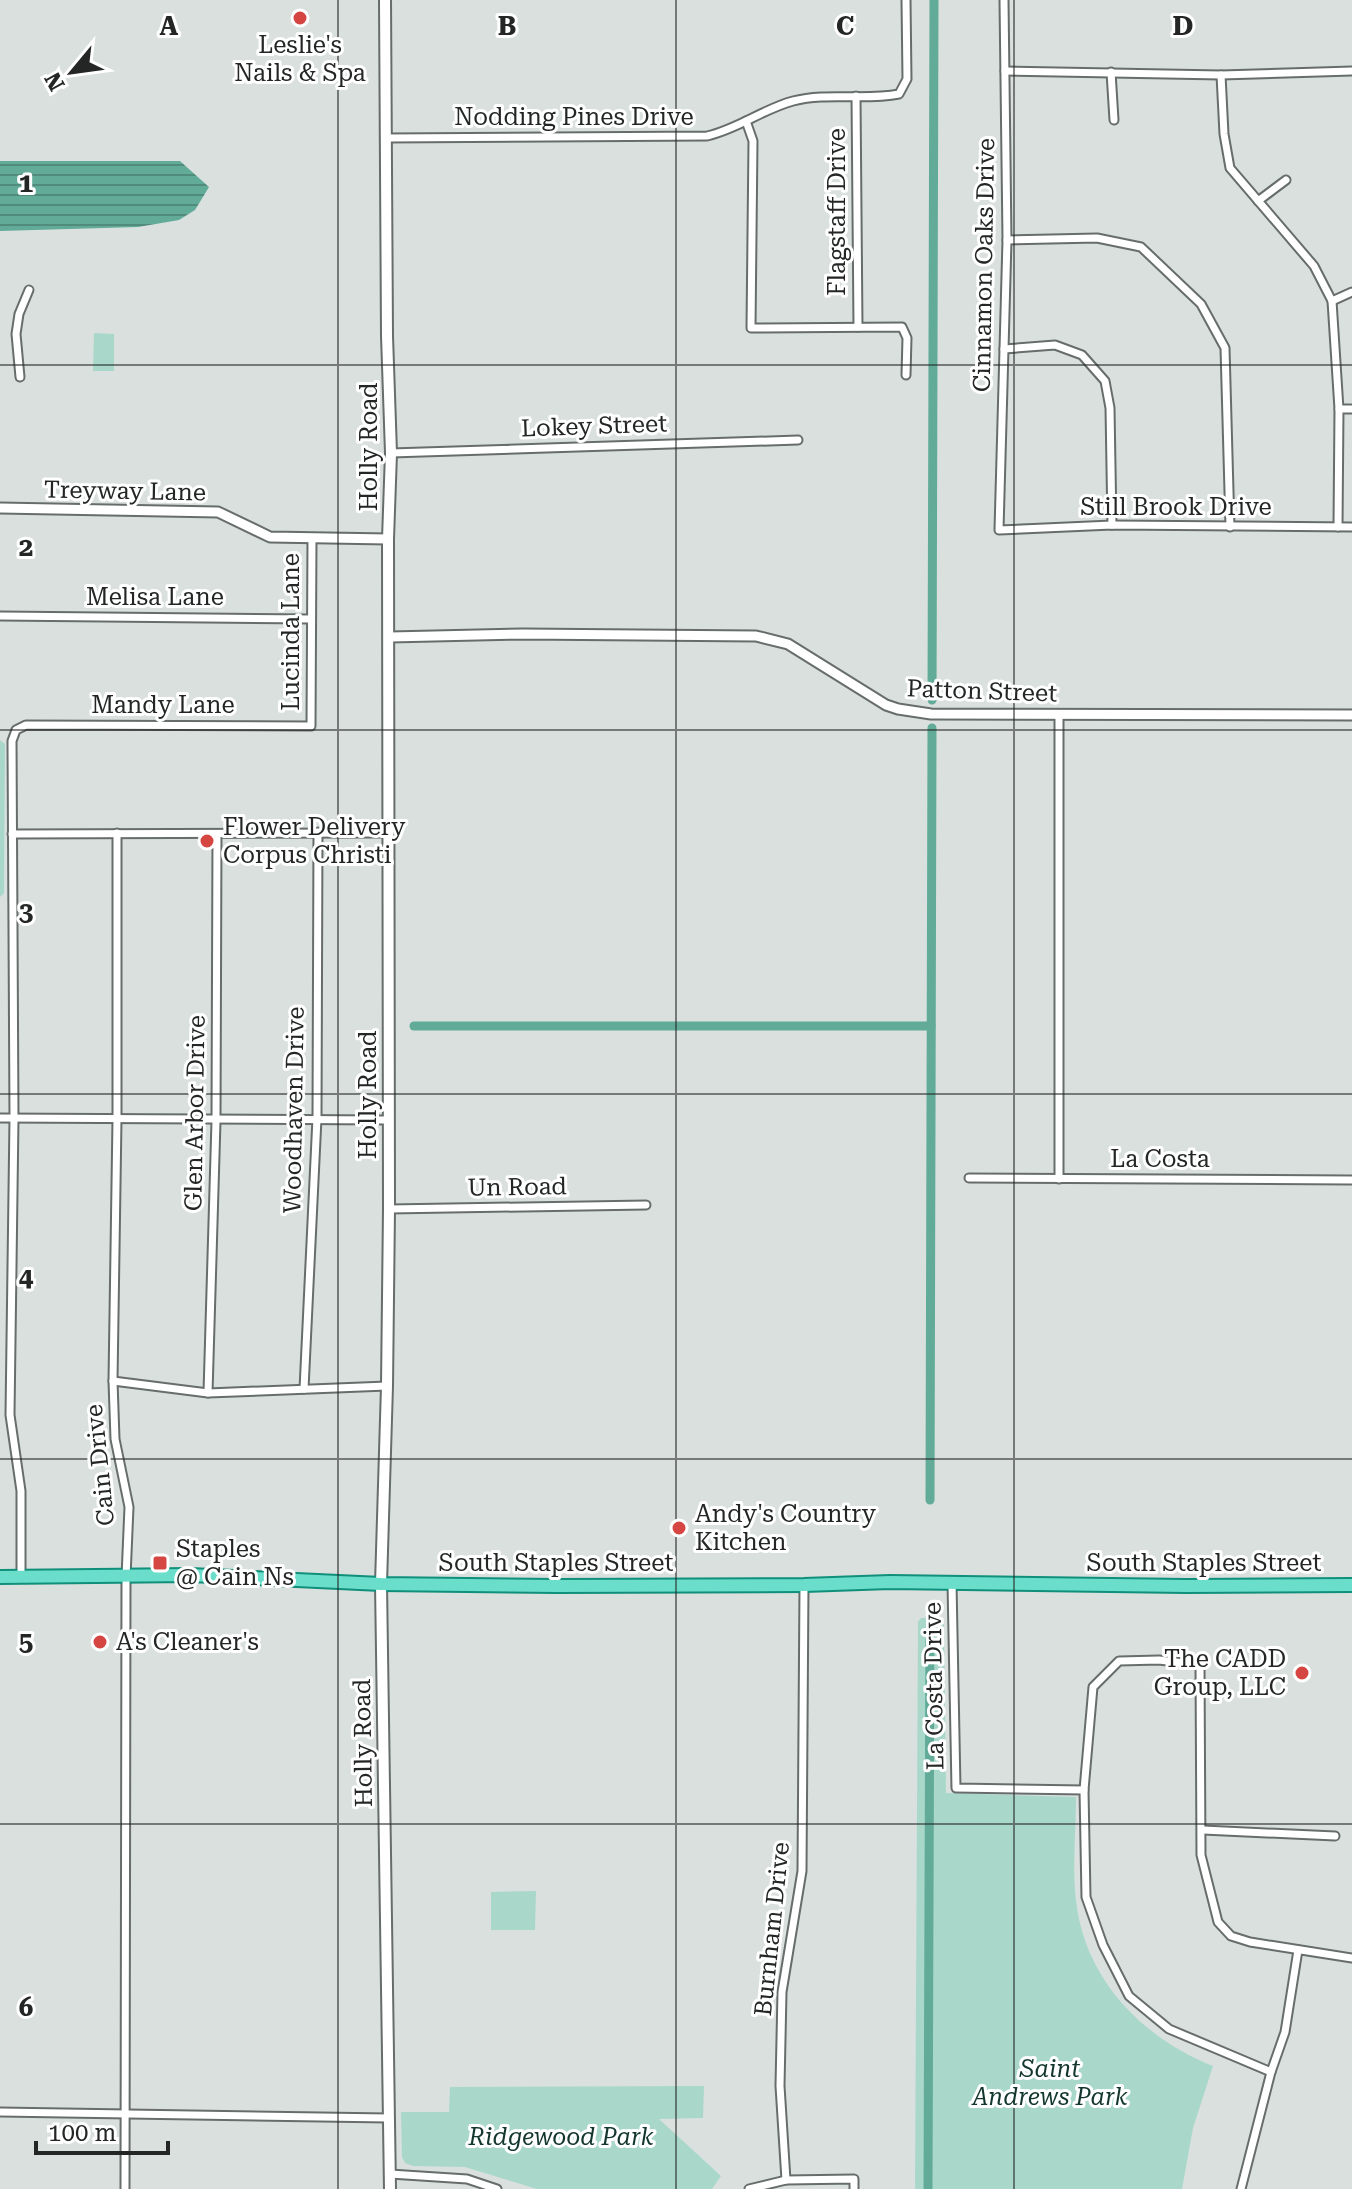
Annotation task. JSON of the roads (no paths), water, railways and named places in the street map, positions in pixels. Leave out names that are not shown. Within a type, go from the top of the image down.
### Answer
[{"type":"main road","name":"Holly Road","points":[[385,0],[387,336],[391,453],[388,539],[389,1209],[381,1584],[390,2189]]},
{"type":"main road","name":"South Staples Street","points":[[0,1577],[190,1575],[381,1584],[804,1585],[872,1582],[1352,1585]]},
{"type":"street","name":"Nodding Pines Drive","points":[[387,138],[707,136],[724,132],[771,108],[813,97],[884,97],[899,94],[907,79],[906,0]]},
{"type":"street","name":"Cinnamon Oaks Drive","points":[[999,530],[1007,240],[1004,0]]},
{"type":"street","points":[[1005,71],[1221,75],[1352,71]]},
{"type":"street","points":[[1111,72],[1114,120]]},
{"type":"street","points":[[1221,75],[1224,134],[1230,168],[1314,266],[1332,301],[1339,409],[1338,527]]},
{"type":"street","name":"Flagstaff Drive","points":[[856,96],[858,327]]},
{"type":"street","points":[[746,121],[753,141],[751,328],[902,327],[907,338],[906,375]]},
{"type":"street","points":[[1258,201],[1286,180]]},
{"type":"street","points":[[1007,240],[1097,238],[1141,247],[1201,304],[1225,348],[1230,527]]},
{"type":"street","points":[[20,377],[16,334],[19,314],[29,290]]},
{"type":"street","points":[[1332,301],[1352,292]]},
{"type":"street","points":[[1004,349],[1055,345],[1082,355],[1105,381],[1110,408],[1112,525]]},
{"type":"street","points":[[1339,409],[1352,409]]},
{"type":"street","name":"Lokey Street","points":[[391,453],[798,440]]},
{"type":"street","name":"Treyway Lane","points":[[0,508],[218,512],[270,537],[388,539]]},
{"type":"street","name":"Still Brook Drive","points":[[999,530],[1112,525],[1352,527]]},
{"type":"street","name":"Lucinda Lane","points":[[311,726],[312,539]]},
{"type":"street","name":"Melisa Lane","points":[[0,616],[310,619]]},
{"type":"street","name":"Patton Street","points":[[390,637],[523,634],[756,636],[788,644],[871,698],[898,709],[931,714],[1352,715]]},
{"type":"street","points":[[1059,714],[1059,1179]]},
{"type":"street","name":"Mandy Lane","points":[[12,834],[12,741],[16,730],[26,725],[311,726]]},
{"type":"street","name":"Woodhaven Drive","points":[[304,1389],[317,1118],[318,832]]},
{"type":"street","name":"Cain Drive","points":[[117,833],[113,1381],[115,1439],[129,1507],[126,1577],[125,2189]]},
{"type":"street","points":[[21,1577],[21,1491],[10,1415],[14,1118],[12,834],[389,833]]},
{"type":"street","name":"Glen Arbor Drive","points":[[208,1393],[216,1121],[217,834]]},
{"type":"street","points":[[0,905],[12,905]]},
{"type":"street","points":[[0,1118],[387,1120]]},
{"type":"street","name":"La Costa","points":[[969,1178],[1352,1180]]},
{"type":"street","name":"Un Road","points":[[389,1209],[646,1205]]},
{"type":"street","points":[[113,1381],[208,1393],[387,1386]]},
{"type":"street","name":"La Costa Drive","points":[[952,1583],[956,1788],[1084,1790]]},
{"type":"street","name":"Burnham Drive","points":[[786,2180],[780,2086],[782,1992],[802,1871],[804,1585]]},
{"type":"street","points":[[1271,2072],[1169,2029],[1129,1996],[1103,1945],[1086,1897],[1084,1790],[1093,1687],[1119,1661],[1141,1659],[1200,1665],[1201,1855],[1218,1922],[1231,1936],[1352,1958]]},
{"type":"street","points":[[1203,1830],[1335,1836]]},
{"type":"street","points":[[1241,2189],[1271,2072],[1285,2032],[1298,1950]]},
{"type":"street","points":[[0,2112],[388,2118]]},
{"type":"street","points":[[390,2174],[467,2179],[497,2189]]},
{"type":"street","points":[[466,2189],[467,2179]]},
{"type":"street","points":[[749,2189],[786,2180],[854,2179],[854,2189]]},
{"type":"waterway","points":[[932,700],[934,0]]},
{"type":"waterway","points":[[930,1500],[932,728]]},
{"type":"waterway","points":[[414,1026],[931,1026]]},
{"type":"waterway","points":[[928,2189],[930,1617]]},
{"type":"place","name":"Leslie's Nails & Spa","points":[[300,18]]},
{"type":"place","name":"Flower Delivery Corpus Christi","points":[[207,841]]},
{"type":"place","name":"Andy's Country Kitchen","points":[[679,1528]]},
{"type":"place","name":"Staples @ Cain Ns","points":[[160,1563]]},
{"type":"place","name":"A's Cleaner's","points":[[100,1642]]},
{"type":"place","name":"The CADD Group, LLC","points":[[1302,1673]]},
{"type":"park label","name":"Saint Andrews Park","points":[[1050,2083]]},
{"type":"park label","name":"Ridgewood Park","points":[[561,2137]]}]
